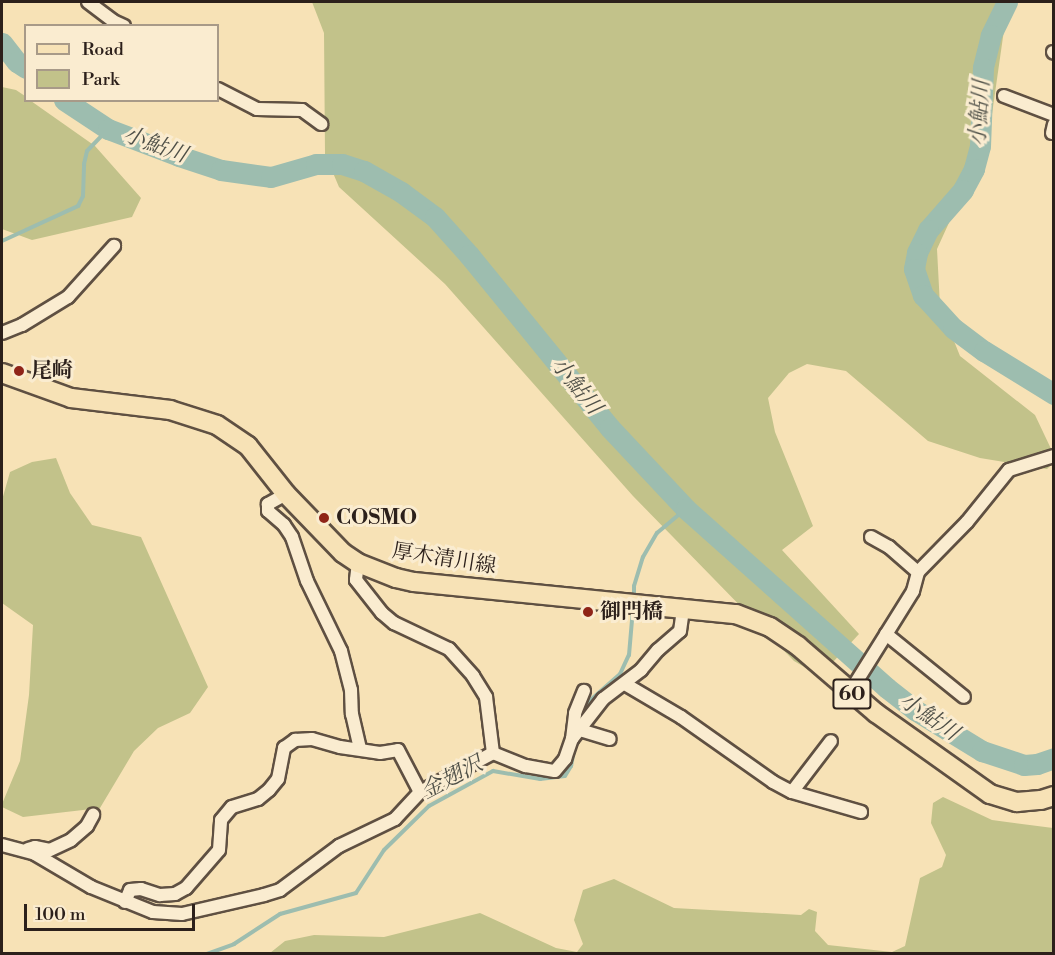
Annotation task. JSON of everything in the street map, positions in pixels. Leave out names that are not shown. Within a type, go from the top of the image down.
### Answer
[{"type":"main road","name":"厚木清川線","points":[[2,374],[71,398],[170,410],[217,425],[248,446],[321,533],[358,563],[414,582],[683,609]]},
{"type":"main road","name":"60","points":[[683,609],[736,614],[770,627],[798,646],[850,692],[990,794],[1017,802],[1041,801],[1053,796]]},
{"type":"street","points":[[88,2],[120,24]]},
{"type":"street","points":[[219,90],[257,109],[302,110],[321,124]]},
{"type":"street","points":[[1004,96],[1053,115]]},
{"type":"street","points":[[2,333],[22,325],[68,297],[114,246]]},
{"type":"street","points":[[850,692],[913,591],[918,572],[967,522],[1009,470],[1053,456]]},
{"type":"street","points":[[286,494],[268,504],[268,511],[284,525],[292,537],[307,581],[341,651],[351,690],[352,714],[360,749]]},
{"type":"street","points":[[871,537],[889,547],[918,572]]},
{"type":"street","points":[[358,563],[356,580],[382,613],[394,623],[449,649],[473,676],[486,697],[493,753]]},
{"type":"street","points":[[2,845],[26,850],[71,876],[124,902],[153,912],[182,914],[218,908],[280,890],[339,846],[395,819],[420,792],[493,753],[526,766],[555,771],[565,759],[576,735],[603,699],[625,684],[680,631],[683,609]]},
{"type":"street","points":[[885,637],[964,697]]},
{"type":"street","points":[[625,684],[681,717],[773,782],[792,792],[861,812]]},
{"type":"street","points":[[576,735],[575,713],[584,691]]},
{"type":"street","points":[[576,735],[610,738]]},
{"type":"street","points":[[124,902],[130,890],[141,889],[167,895],[175,894],[186,888],[219,850],[221,820],[232,807],[258,799],[269,790],[278,779],[284,748],[295,740],[312,739],[340,747],[380,753],[398,750],[420,792]]},
{"type":"street","points":[[792,792],[831,741]]},
{"type":"street","points":[[26,850],[35,847],[50,850],[71,840],[87,826],[93,815]]},
{"type":"green space","points":[[312,2],[1008,2],[989,135],[937,249],[940,306],[960,356],[1035,415],[1053,453],[1053,463],[1047,469],[980,458],[928,441],[846,371],[807,364],[789,373],[768,398],[775,432],[813,526],[782,550],[859,634],[820,676],[794,661],[633,496],[445,284],[339,187],[325,154],[324,33]]},
{"type":"green space","points":[[2,87],[16,90],[24,95],[24,102],[32,102],[95,146],[141,198],[132,217],[32,240],[2,229]]},
{"type":"green space","points":[[56,458],[70,493],[92,525],[141,537],[208,687],[190,713],[158,728],[134,751],[100,808],[23,817],[2,807],[2,804],[20,761],[29,695],[33,625],[2,603],[2,500],[10,472],[32,462]]},
{"type":"green space","points":[[943,797],[992,820],[1053,828],[1053,953],[270,953],[285,941],[314,935],[384,937],[480,913],[556,948],[577,952],[583,944],[574,920],[583,890],[614,879],[674,908],[801,915],[809,909],[817,912],[815,931],[828,945],[892,952],[905,946],[920,878],[942,867],[946,855],[931,823],[933,803]]},
{"type":"waterway","name":"小鮎川","points":[[1007,2],[991,35],[983,68],[980,146],[974,169],[963,190],[928,230],[917,253],[914,269],[923,295],[953,328],[984,351],[1054,394]]},
{"type":"waterway","name":"小鮎川","points":[[2,43],[17,62],[24,67]]},
{"type":"waterway","name":"小鮎川","points":[[67,102],[108,129],[221,170],[271,177],[316,164],[342,164],[364,171],[401,192],[435,217],[469,255],[610,428],[686,509],[887,688],[915,710],[982,751],[1024,765],[1037,764],[1054,758]]},
{"type":"waterway","points":[[2,241],[78,206],[83,196],[84,164],[87,151],[108,129]]},
{"type":"waterway","name":"金翅沢","points":[[634,598],[634,586],[643,557],[657,533],[686,509]]},
{"type":"waterway","name":"金翅沢","points":[[583,717],[586,704],[620,674],[629,655],[633,608]]},
{"type":"waterway","name":"金翅沢","points":[[207,954],[234,944],[280,914],[356,893],[384,850],[429,806],[493,771],[540,779],[565,776],[571,766],[574,751]]},
{"type":"place","name":"尾崎","points":[[19,371]]},
{"type":"place","name":"COSMO","points":[[324,518]]},
{"type":"place","name":"御門橋","points":[[588,612]]}]
